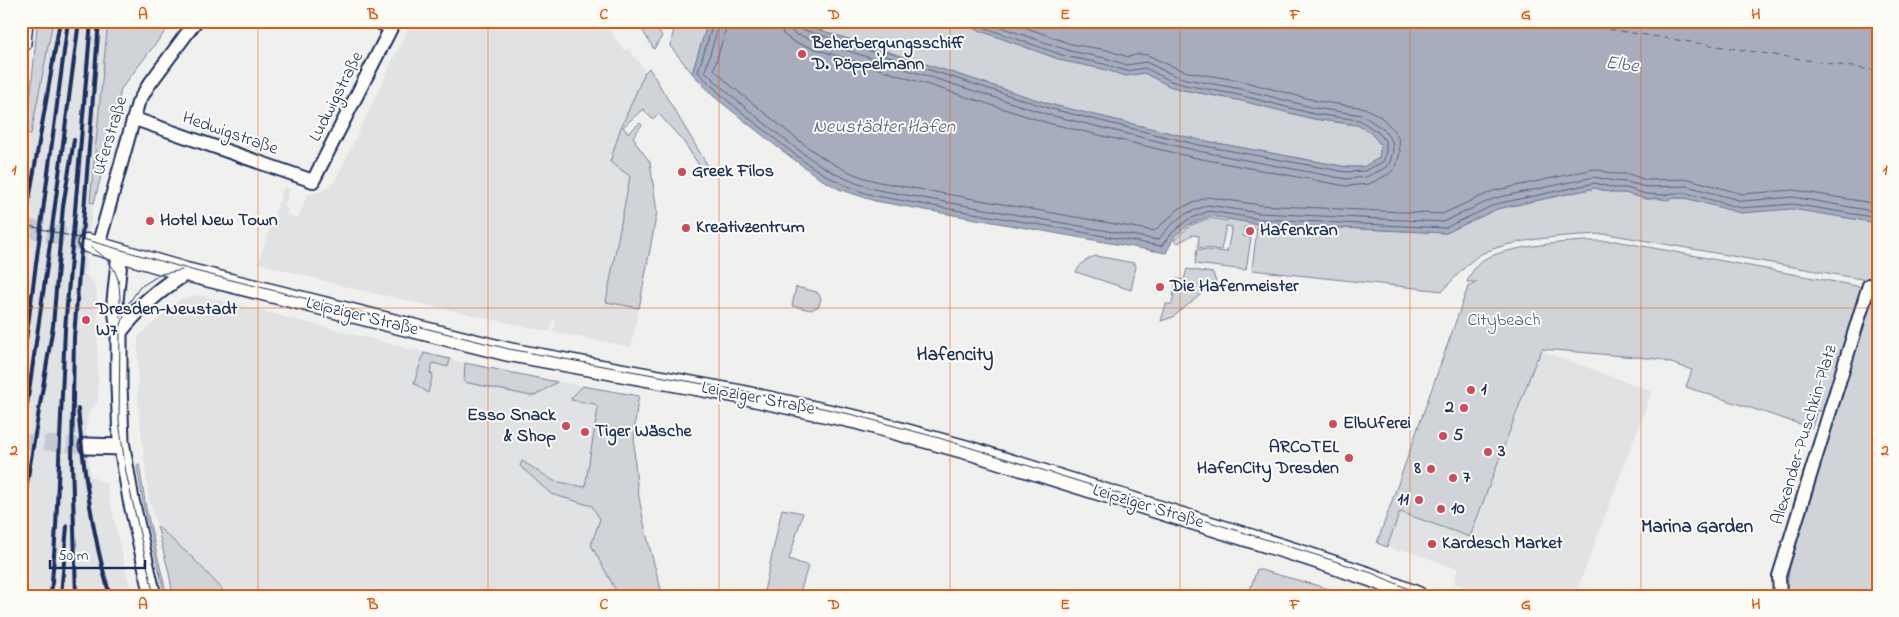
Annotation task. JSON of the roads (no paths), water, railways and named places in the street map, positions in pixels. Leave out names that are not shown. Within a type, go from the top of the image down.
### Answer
[{"type":"main road","points":[[21,43],[23,21]]},
{"type":"main road","name":"Leipziger Straße","points":[[92,245],[186,272],[509,352],[739,394],[858,420],[971,451],[1270,544],[1370,577],[1418,596]]},
{"type":"street","name":"Uferstraße","points":[[92,245],[142,95],[196,21]]},
{"type":"street","name":"Ludwigstraße","points":[[313,182],[391,28],[376,21]]},
{"type":"street","name":"Hedwigstraße","points":[[135,119],[313,182]]},
{"type":"street","points":[[120,252],[115,301],[119,332],[119,403],[122,447],[131,500],[153,596]]},
{"type":"street","points":[[119,332],[150,297],[186,272]]},
{"type":"street","name":"Alexander-Puschkin-Platz","points":[[1780,596],[1779,576],[1870,285]]},
{"type":"street","points":[[87,446],[122,447]]},
{"type":"water","points":[[711,21],[792,21],[1053,105],[1200,140],[1347,167],[1363,167],[1379,158],[1381,145],[1370,132],[1357,125],[1314,119],[1238,100],[1183,90],[1169,86],[1144,73],[1126,76],[1064,61],[953,21],[1878,21],[1878,223],[1792,209],[1741,213],[1685,198],[1667,200],[1647,199],[1595,188],[1497,209],[1446,233],[1258,224],[1210,216],[1190,224],[1175,236],[1166,253],[875,201],[839,189],[819,178],[776,146],[712,95],[692,73],[707,25]]},
{"type":"tunnel","points":[[21,226],[87,243]]},
{"type":"tunnel","points":[[21,441],[87,446]]},
{"type":"tram line","points":[[21,224],[87,240],[195,271],[509,349],[759,394],[854,415],[939,438],[1313,554],[1372,573],[1425,596]]},
{"type":"tram line","points":[[91,247],[109,262],[114,269],[119,285],[120,318]]},
{"type":"tram line","points":[[154,596],[126,473],[119,421],[120,328],[128,304],[140,287],[161,274],[182,270]]},
{"type":"railway","points":[[21,246],[60,21]]},
{"type":"railway","points":[[21,378],[68,21]]},
{"type":"railway","points":[[21,446],[79,21]]},
{"type":"railway","points":[[51,596],[65,329],[91,21]]},
{"type":"railway","points":[[76,596],[72,461],[74,337],[99,21]]},
{"type":"railway","points":[[21,559],[27,483],[53,326],[63,206],[74,140]]},
{"type":"railway","points":[[78,409],[90,503],[98,549],[110,596]]},
{"type":"railway","points":[[61,596],[67,526]]},
{"type":"place","name":"Beherbergungsschiff D. Pöppelmann","points":[[802,54]]},
{"type":"place","name":"Greek Filos","points":[[682,172]]},
{"type":"place","name":"Hotel New Town","points":[[150,221]]},
{"type":"place","name":"Kreativzentrum","points":[[686,228]]},
{"type":"place","name":"Hafenkran","points":[[1250,231]]},
{"type":"place","name":"Die Hafenmeister","points":[[1160,287]]},
{"type":"place","name":"Dresden-Neustadt W7","points":[[86,320]]},
{"type":"place","name":"1","points":[[1471,390]]},
{"type":"place","name":"2","points":[[1464,408]]},
{"type":"place","name":"ElbUferei","points":[[1333,424]]},
{"type":"place","name":"Esso Snack & Shop","points":[[566,426]]},
{"type":"place","name":"Tiger Wäsche","points":[[585,432]]},
{"type":"place","name":"5","points":[[1443,436]]},
{"type":"place","name":"3","points":[[1488,452]]},
{"type":"place","name":"ARCOTEL HafenCity Dresden","points":[[1349,458]]},
{"type":"place","name":"8","points":[[1431,469]]},
{"type":"place","name":"7","points":[[1453,478]]},
{"type":"place","name":"11","points":[[1419,500]]},
{"type":"place","name":"10","points":[[1441,509]]},
{"type":"place","name":"Kardesch Market","points":[[1432,544]]},
{"type":"district","name":"Hafencity","points":[[955,355]]},
{"type":"district","name":"Marina Garden","points":[[1697,527]]},
{"type":"water label","name":"Elbe","points":[[1622,65]]},
{"type":"water label","name":"Neustädter Hafen","points":[[884,127]]},
{"type":"park label","name":"Citybeach","points":[[1504,321]]}]
